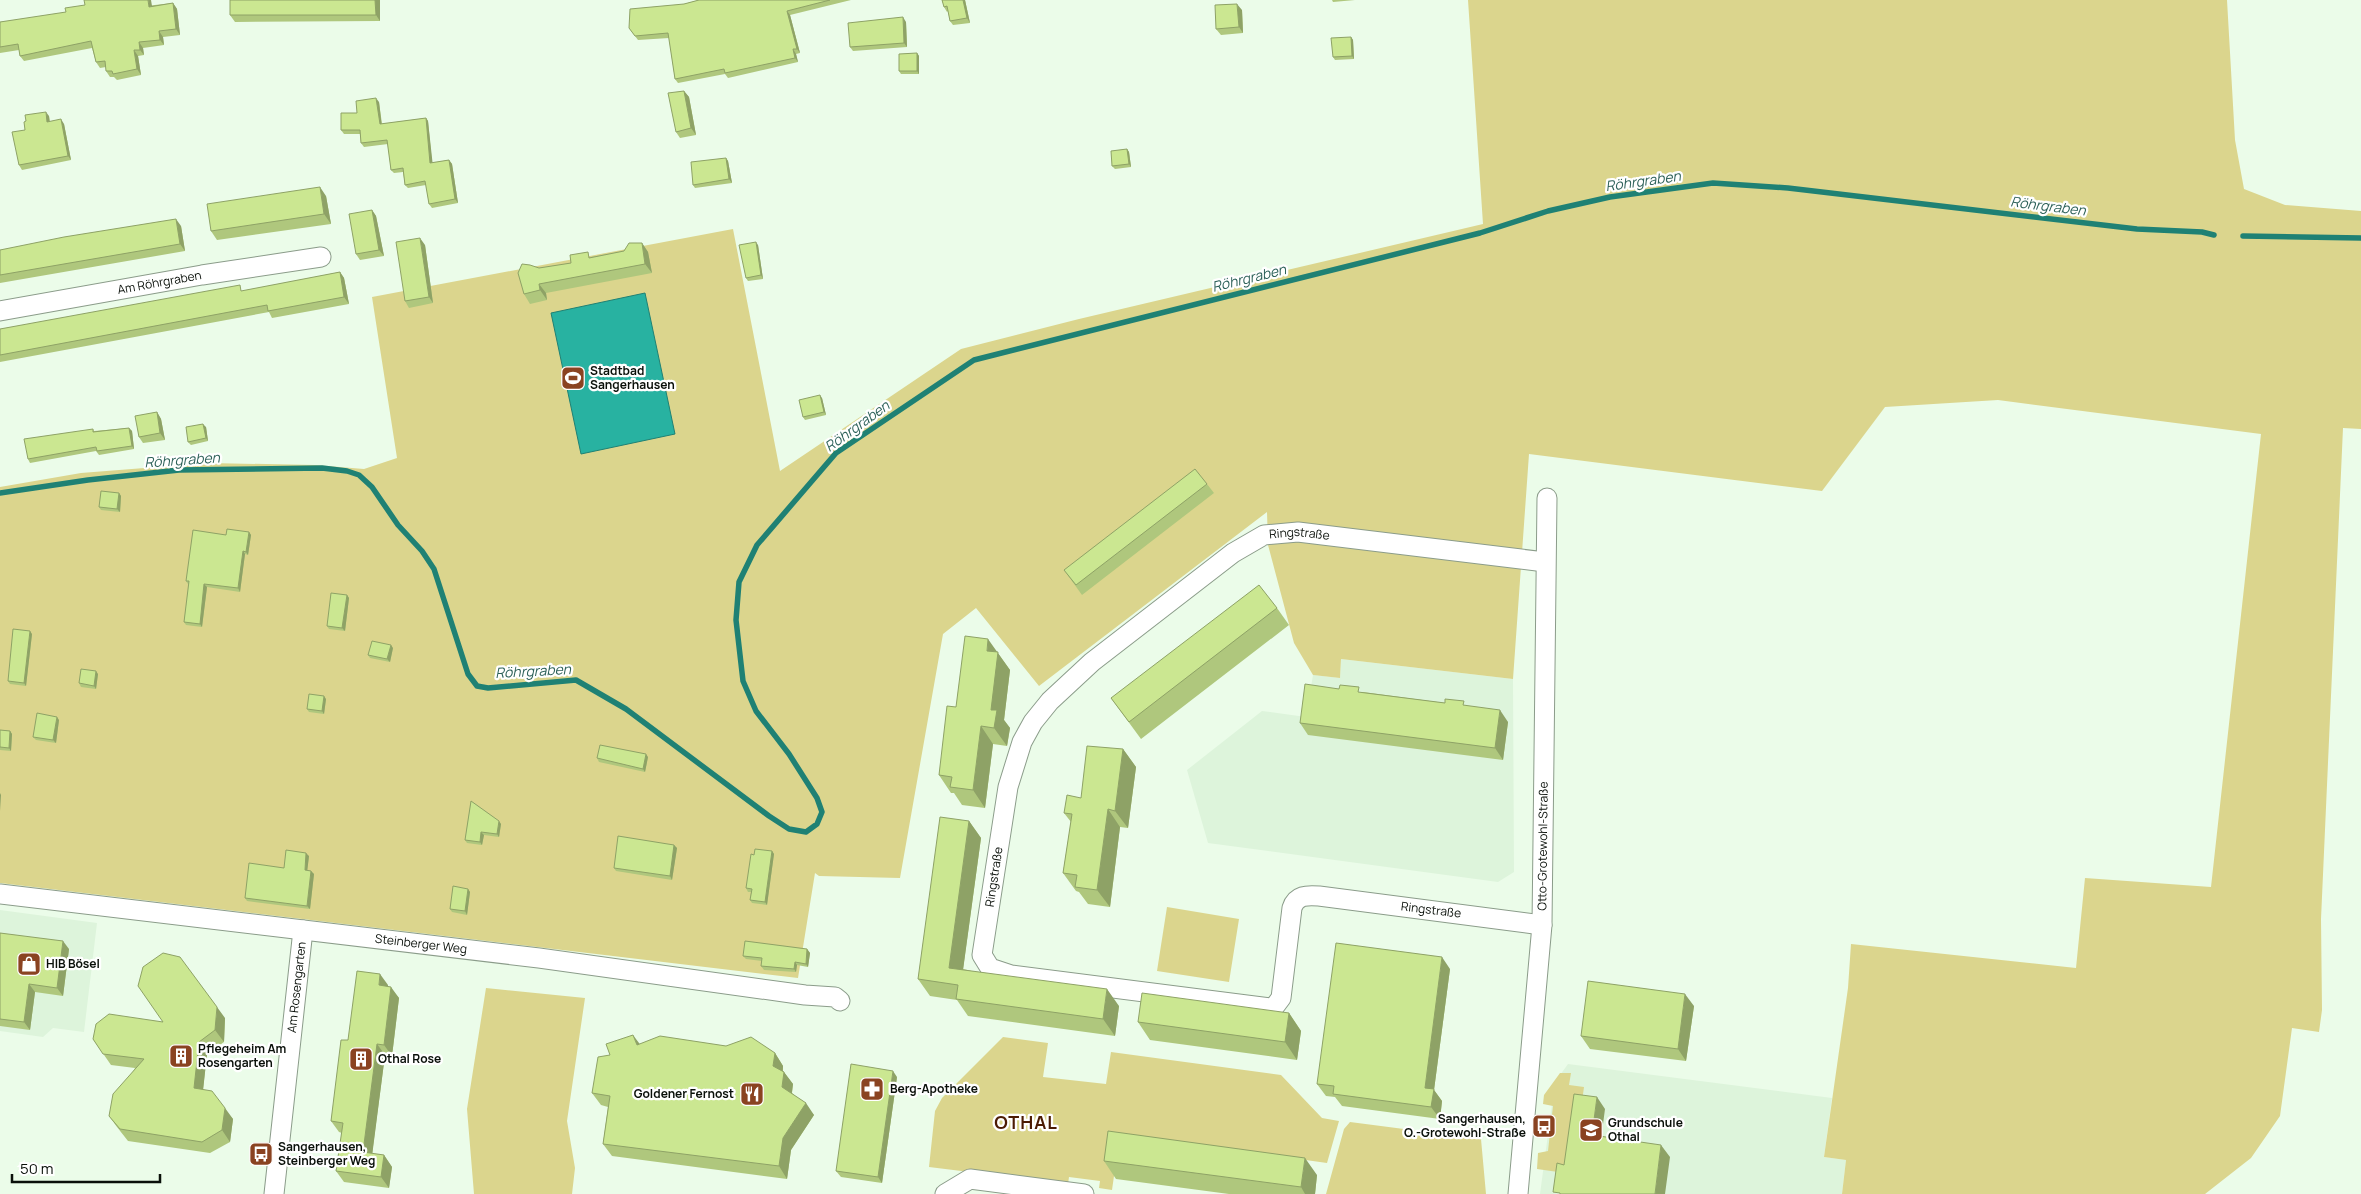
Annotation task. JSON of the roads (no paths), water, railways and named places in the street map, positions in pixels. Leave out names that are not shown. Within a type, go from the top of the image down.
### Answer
[{"type":"street","name":"Am Röhrgraben","points":[[0,311],[202,275],[321,257]]},
{"type":"street","name":"Otto-Grotewohl-Straße","points":[[1518,1194],[1523,1156],[1542,925],[1547,498]]},
{"type":"street","name":"Ringstraße","points":[[1542,925],[1316,896],[1302,896],[1295,901],[1291,911],[1281,996],[1276,1006],[1261,1008],[1011,975],[998,972],[987,965],[983,958],[982,950],[999,835],[1012,772],[1029,728],[1050,701],[1092,662],[1233,553],[1264,535],[1278,532],[1311,533],[1545,562]]},
{"type":"street","name":"Steinberger Weg","points":[[0,894],[604,967],[805,995],[834,997],[840,1001]]},
{"type":"street","name":"Am Rosengarten","points":[[274,1194],[303,930]]},
{"type":"street","points":[[945,1194],[970,1179],[1084,1194]]},
{"type":"water","points":[[645,293],[675,434],[581,454],[551,313]]},
{"type":"waterway","name":"Röhrgraben","points":[[0,493],[88,480],[179,470],[322,468],[347,471],[359,475],[372,487],[398,525],[422,551],[434,569],[468,674],[477,686],[488,688],[576,680],[626,709],[769,816],[789,829],[806,832],[817,824],[822,812],[817,798],[789,754],[756,711],[743,681],[736,620],[739,582],[757,545],[836,453],[974,360],[1480,233],[1548,211],[1610,197],[1713,183],[1788,188],[2137,229],[2202,232],[2214,235]]},
{"type":"waterway","name":"Röhrgraben","points":[[2243,236],[2361,238]]},
{"type":"place","name":"Stadtbad Sangerhausen","points":[[573,378]]},
{"type":"place","name":"HIB Bösel","points":[[29,964]]},
{"type":"place","name":"Pflegeheim Am Rosengarten","points":[[181,1056]]},
{"type":"place","name":"Othal Rose","points":[[361,1059]]},
{"type":"place","name":"Berg-Apotheke","points":[[872,1089]]},
{"type":"place","name":"Goldener Fernost","points":[[752,1094]]},
{"type":"place","name":"Sangerhausen, O.-Grotewohl-Straße","points":[[1544,1126]]},
{"type":"place","name":"Grundschule Othal","points":[[1591,1130]]},
{"type":"place","name":"Sangerhausen, Steinberger Weg","points":[[261,1154]]},
{"type":"district","name":"OTHAL","points":[[1026,1123]]}]
